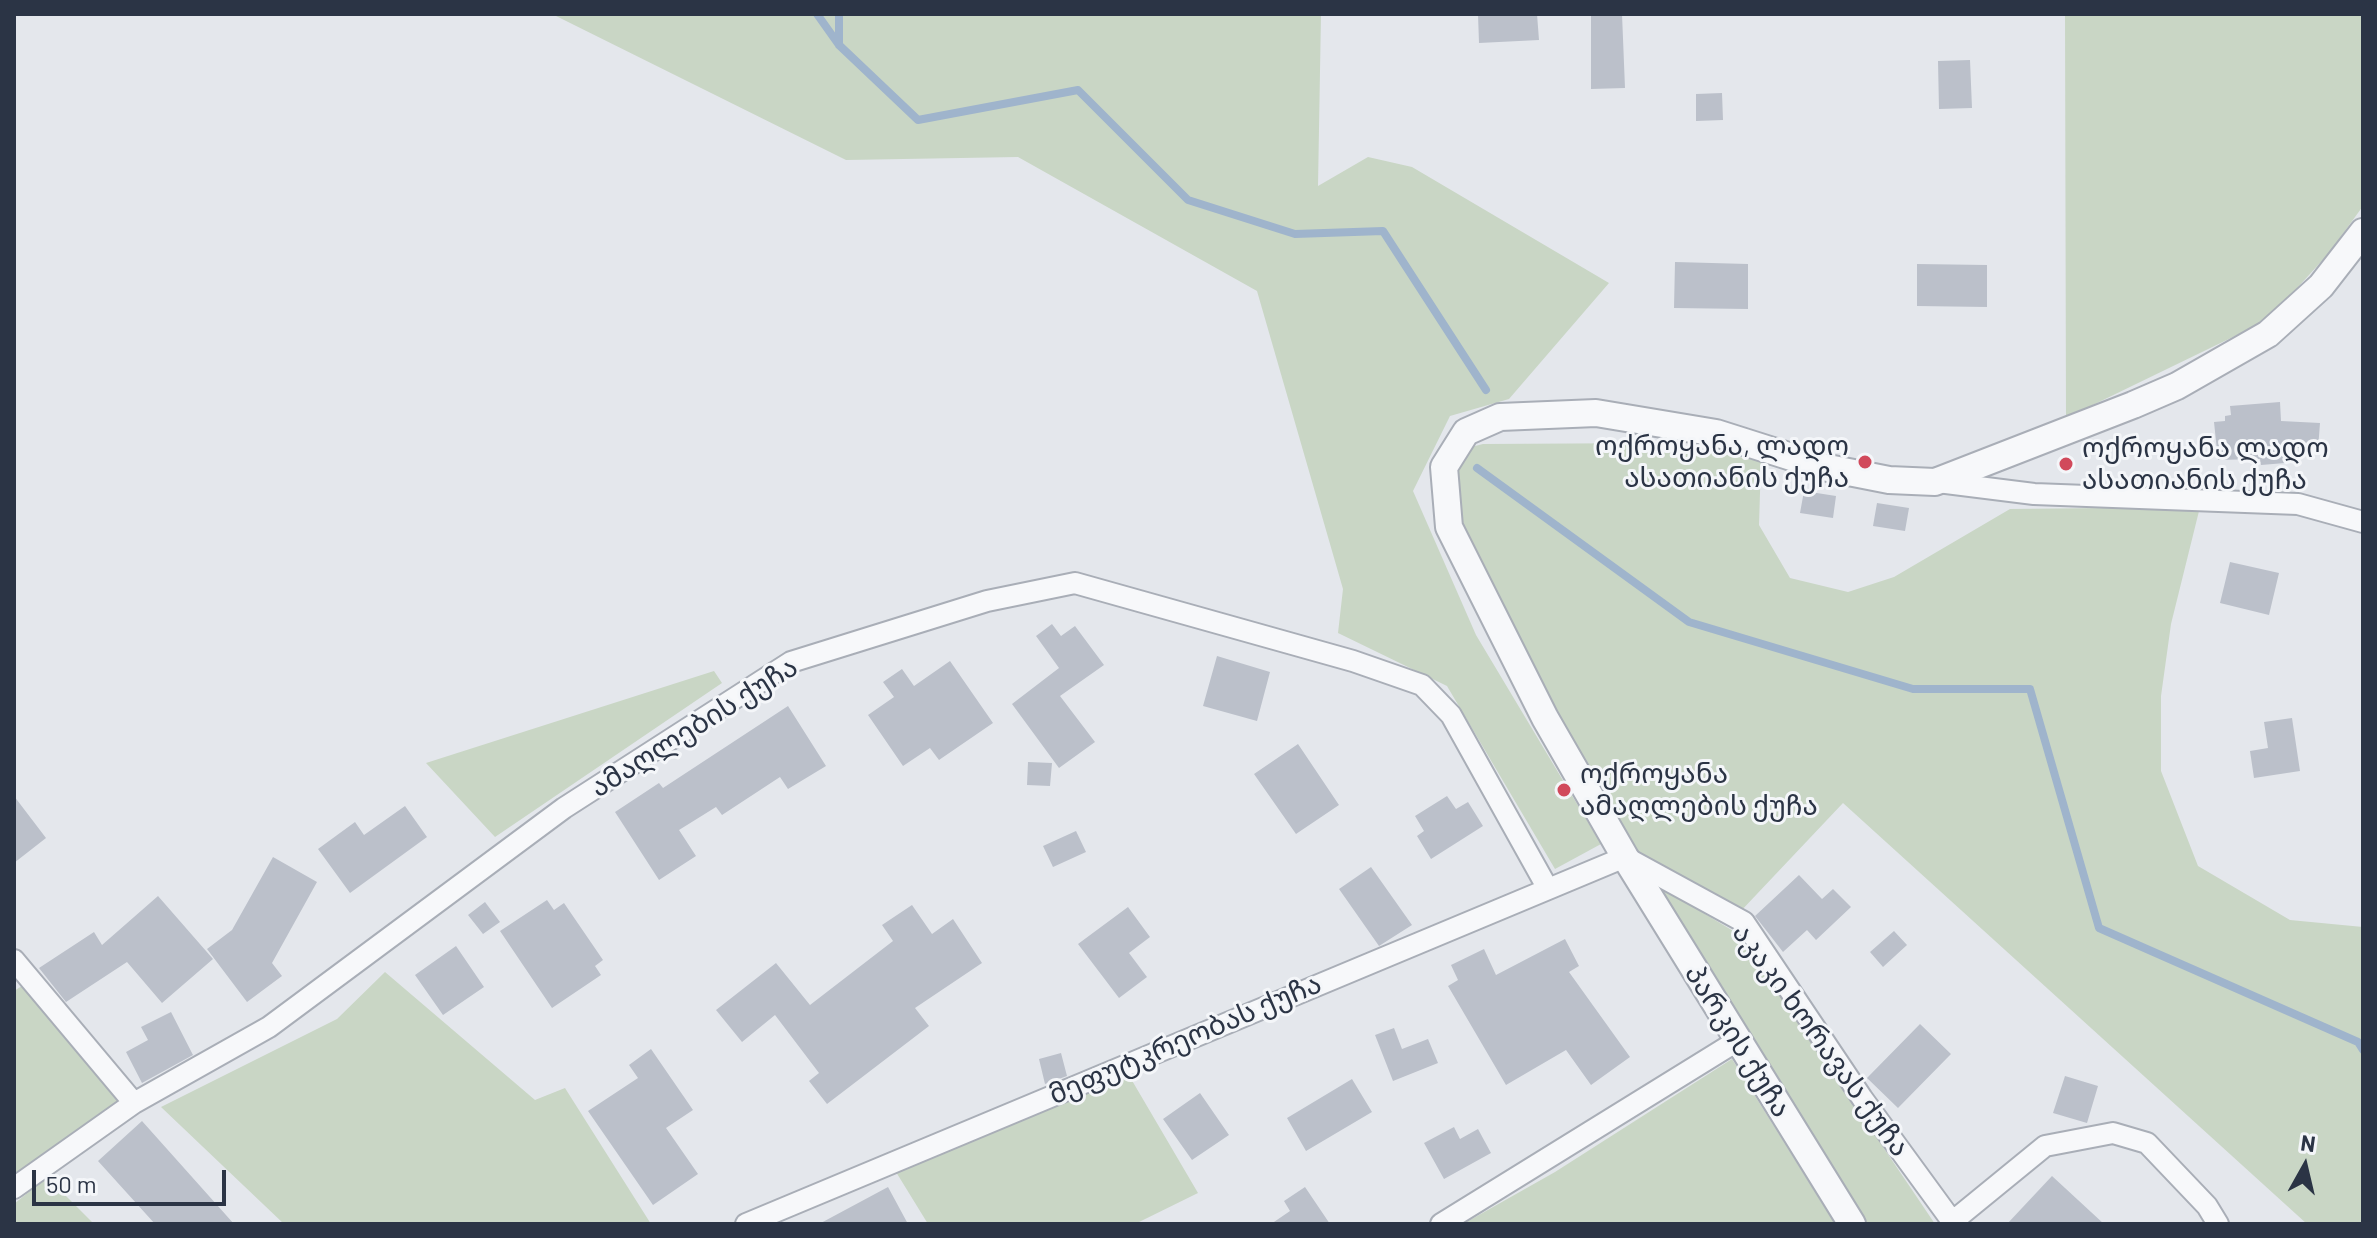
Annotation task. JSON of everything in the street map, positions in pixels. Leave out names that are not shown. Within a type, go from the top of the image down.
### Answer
[{"type":"street","points":[[1935,482],[2148,399],[2268,334],[2321,286],[2363,232]]},
{"type":"street","name":"პარკის ქუჩა","points":[[1852,1224],[1625,857],[1545,718],[1449,527],[1444,467],[1466,432],[1500,417],[1596,413],[1716,433],[1836,469],[1889,480],[1935,482]]},
{"type":"street","points":[[1935,482],[2034,494],[2298,504],[2363,522]]},
{"type":"street","name":"ამაღლების ქუჩა","points":[[14,1188],[134,1103],[269,1027],[564,808],[791,662],[987,601],[1075,583],[1353,661],[1422,685],[1451,715],[1548,889]]},
{"type":"street","name":"მეფუტკრეობას ქუჩა","points":[[746,1224],[1625,857]]},
{"type":"street","name":"აკაკი ხორავას ქუჩა","points":[[1625,857],[1744,922],[1862,1098],[1953,1223]]},
{"type":"street","points":[[18,972],[134,1103]]},
{"type":"street","points":[[1441,1224],[1737,1041]]},
{"type":"street","points":[[1953,1223],[2045,1146],[2113,1133],[2147,1143],[2207,1206],[2218,1224]]},
{"type":"green space","points":[[552,14],[1321,14],[1318,186],[1368,157],[1412,167],[1609,283],[1509,399],[1450,416],[1413,491],[1476,635],[1601,844],[1555,869],[1447,686],[1338,633],[1343,589],[1257,291],[1018,157],[846,160]]},
{"type":"green space","points":[[2065,14],[2363,14],[2363,206],[2329,253],[2268,320],[2066,418]]},
{"type":"green space","points":[[1660,443],[1761,461],[1759,525],[1790,578],[1848,592],[1894,577],[2010,509],[2200,507],[2171,624],[2161,696],[2161,771],[2198,866],[2290,920],[2363,927],[2363,1224],[2307,1224],[1843,803],[1739,913],[1630,847],[1457,525],[1455,473],[1467,448],[1483,444]]},
{"type":"green space","points":[[714,671],[722,683],[495,837],[426,763]]},
{"type":"green space","points":[[1645,878],[1740,935],[1935,1224],[1862,1224]]},
{"type":"green space","points":[[385,972],[535,1100],[565,1088],[651,1224],[284,1224],[161,1107],[337,1019]]},
{"type":"green space","points":[[25,984],[120,1102],[14,1177],[14,991]]},
{"type":"green space","points":[[1732,1059],[1835,1224],[1463,1224],[1555,1172]]},
{"type":"green space","points":[[1127,1072],[1198,1193],[1135,1224],[928,1224],[896,1172]]},
{"type":"green space","points":[[47,1177],[94,1224],[14,1224],[14,1204]]},
{"type":"building","points":[[1478,14],[1537,14],[1539,40],[1479,43]]},
{"type":"building","points":[[1591,14],[1622,14],[1625,88],[1591,89]]},
{"type":"building","points":[[1970,60],[1972,108],[1939,109],[1938,61]]},
{"type":"building","points":[[1722,93],[1723,120],[1696,121],[1696,94]]},
{"type":"building","points":[[1675,262],[1748,264],[1748,309],[1674,308]]},
{"type":"building","points":[[1917,264],[1987,265],[1987,307],[1917,306]]},
{"type":"building","points":[[2280,402],[2281,421],[2320,423],[2318,449],[2284,447],[2285,463],[2261,465],[2260,459],[2218,460],[2214,422],[2225,421],[2225,416],[2231,415],[2230,406]]},
{"type":"building","points":[[1804,491],[1836,496],[1833,518],[1800,513]]},
{"type":"building","points":[[1877,503],[1909,508],[1905,531],[1873,526]]},
{"type":"building","points":[[2230,562],[2279,573],[2269,615],[2220,603]]},
{"type":"building","points":[[1052,624],[1061,636],[1075,626],[1104,665],[1060,696],[1095,742],[1059,768],[1012,704],[1059,668],[1036,636]]},
{"type":"building","points":[[1217,656],[1270,672],[1257,721],[1203,706]]},
{"type":"building","points":[[950,661],[993,723],[939,760],[930,748],[903,766],[868,715],[894,697],[883,682],[902,669],[914,686]]},
{"type":"building","points":[[788,706],[826,766],[788,789],[780,777],[722,815],[716,807],[679,830],[696,856],[659,880],[615,812],[659,783],[663,788]]},
{"type":"building","points":[[2292,718],[2300,771],[2254,778],[2250,751],[2268,748],[2264,722]]},
{"type":"building","points":[[1298,744],[1339,805],[1296,834],[1254,774]]},
{"type":"building","points":[[1028,762],[1052,763],[1050,786],[1027,785]]},
{"type":"building","points":[[14,796],[46,838],[14,863]]},
{"type":"building","points":[[1447,796],[1456,809],[1468,802],[1483,826],[1431,859],[1417,836],[1424,831],[1415,816]]},
{"type":"building","points":[[405,806],[427,837],[350,893],[318,849],[355,822],[364,835]]},
{"type":"building","points":[[1076,831],[1086,852],[1053,867],[1043,846]]},
{"type":"building","points":[[273,857],[317,882],[272,963],[282,976],[247,1002],[207,949],[232,930]]},
{"type":"building","points":[[1371,867],[1412,925],[1379,946],[1339,889]]},
{"type":"building","points":[[1799,875],[1822,899],[1833,889],[1851,907],[1816,940],[1807,930],[1783,952],[1755,916]]},
{"type":"building","points":[[158,896],[213,959],[162,1003],[127,962],[66,1002],[39,968],[94,932],[102,945]]},
{"type":"building","points":[[547,900],[554,910],[564,903],[603,960],[595,966],[601,975],[552,1008],[500,931]]},
{"type":"building","points":[[485,902],[500,922],[483,934],[468,915]]},
{"type":"building","points":[[912,905],[932,934],[953,919],[982,963],[915,1008],[929,1026],[827,1104],[809,1081],[819,1073],[775,1015],[742,1042],[716,1010],[776,963],[810,1005],[893,941],[882,925]]},
{"type":"building","points":[[1128,907],[1150,937],[1129,953],[1147,977],[1119,998],[1078,944]]},
{"type":"building","points":[[1894,931],[1907,945],[1883,967],[1870,952]]},
{"type":"building","points":[[1565,939],[1579,966],[1569,972],[1630,1057],[1591,1085],[1566,1050],[1506,1085],[1448,986],[1458,980],[1451,965],[1484,949],[1496,975]]},
{"type":"building","points":[[456,946],[484,987],[443,1015],[415,975]]},
{"type":"building","points":[[171,1012],[193,1055],[142,1083],[126,1052],[148,1040],[141,1027]]},
{"type":"building","points":[[1920,1024],[1951,1054],[1898,1108],[1867,1078]]},
{"type":"building","points":[[1394,1028],[1402,1049],[1428,1039],[1438,1063],[1393,1081],[1375,1035]]},
{"type":"building","points":[[651,1049],[693,1110],[666,1128],[698,1174],[653,1205],[588,1111],[638,1078],[629,1065]]},
{"type":"building","points":[[1061,1053],[1067,1076],[1045,1084],[1039,1059]]},
{"type":"building","points":[[2065,1076],[2098,1086],[2087,1123],[2053,1113]]},
{"type":"building","points":[[1352,1079],[1372,1112],[1306,1151],[1287,1118]]},
{"type":"building","points":[[1200,1093],[1229,1135],[1192,1160],[1163,1119]]},
{"type":"building","points":[[142,1121],[234,1224],[155,1224],[98,1161]]},
{"type":"building","points":[[1454,1127],[1460,1139],[1478,1129],[1491,1153],[1444,1179],[1424,1143]]},
{"type":"building","points":[[2052,1176],[2104,1224],[2007,1224]]},
{"type":"building","points":[[888,1187],[908,1224],[819,1224]]},
{"type":"building","points":[[1305,1187],[1330,1224],[1271,1224],[1290,1211],[1284,1201]]},
{"type":"waterway","points":[[817,14],[839,45],[918,120],[1078,90],[1188,200],[1295,234],[1383,231],[1486,390]]},
{"type":"waterway","points":[[839,14],[839,45]]},
{"type":"waterway","points":[[1477,468],[1689,622],[1913,689],[2030,689],[2099,928],[2358,1042],[2363,1050]]},
{"type":"place","name":"ოქროყანა, ლადო ასათიანის ქუჩა","points":[[1865,462]]},
{"type":"place","name":"ოქროყანა ლადო ასათიანის ქუჩა","points":[[2066,464]]},
{"type":"place","name":"ოქროყანა ამაღლების ქუჩა","points":[[1564,790]]}]
